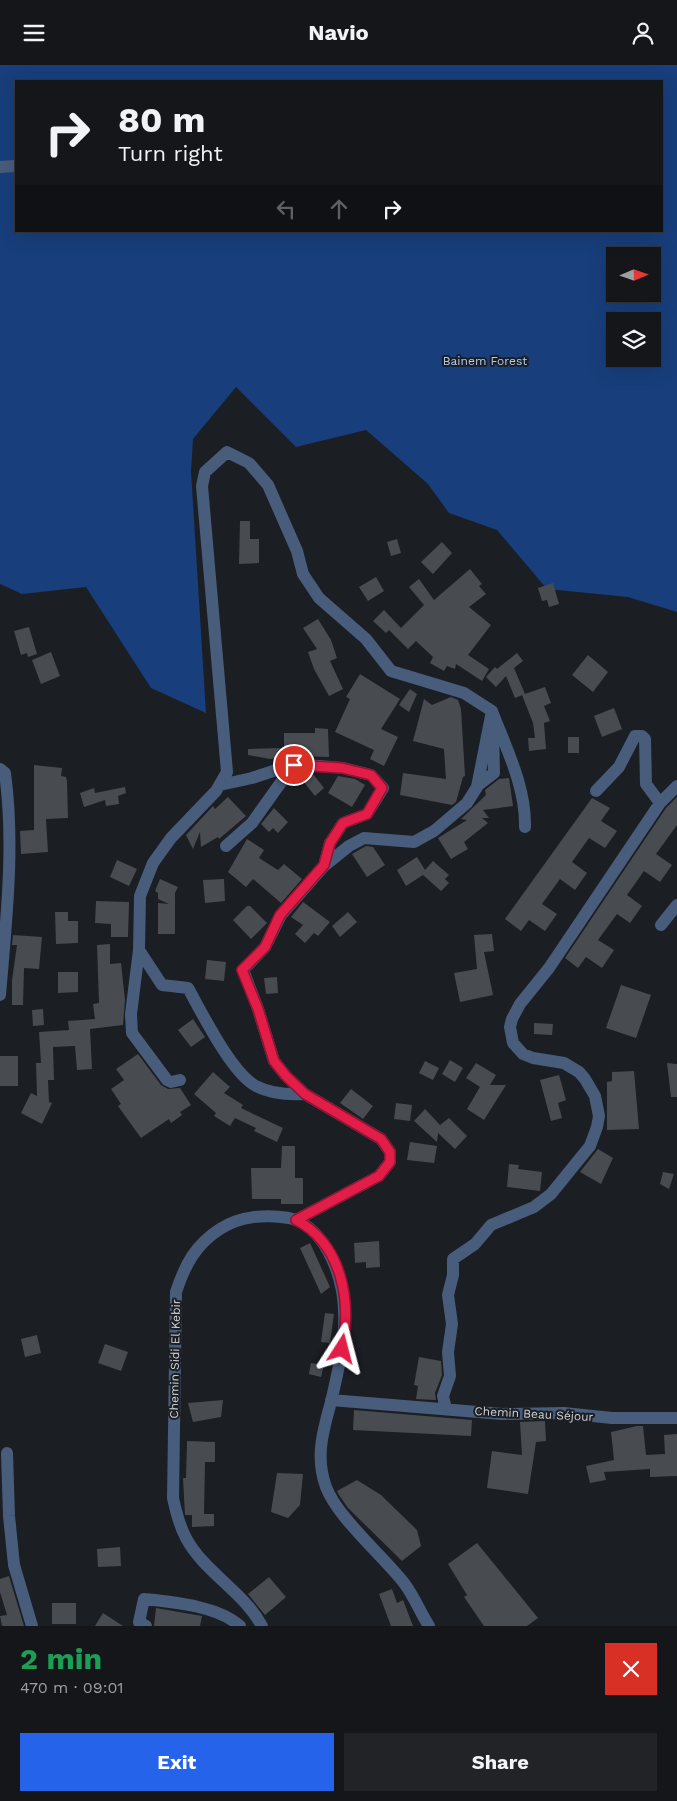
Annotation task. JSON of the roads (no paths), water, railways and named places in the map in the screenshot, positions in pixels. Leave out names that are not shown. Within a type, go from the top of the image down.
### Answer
[{"type":"street","points":[[0,167],[15,166]]},
{"type":"street","points":[[180,1080],[171,1082],[167,1080],[132,1033],[131,1014],[139,950],[140,896],[153,863],[171,838],[220,785],[227,772],[226,741],[209,585],[202,486],[205,472],[227,452],[249,463],[268,485],[297,551],[303,574],[319,598],[366,639],[391,671],[464,693],[492,711],[514,771],[525,816],[525,827]]},
{"type":"street","points":[[296,1220],[379,1176],[387,1167],[390,1157],[388,1147],[381,1139],[305,1094],[274,1061],[258,1009],[242,970],[265,947],[280,915],[324,865],[349,846],[364,838],[414,842],[434,831],[467,803],[477,786],[494,773],[492,711]]},
{"type":"street","points":[[596,791],[618,767],[635,737],[639,735],[645,739],[646,784],[660,803]]},
{"type":"street","points":[[220,785],[252,778],[294,765],[342,768],[371,775],[382,788],[367,814],[343,823],[330,843],[324,865]]},
{"type":"street","points":[[226,847],[252,823],[294,765]]},
{"type":"street","points":[[0,769],[5,773],[10,809],[0,995]]},
{"type":"street","points":[[446,1409],[443,1396],[450,1376],[448,1352],[452,1323],[448,1295],[453,1275],[452,1259],[475,1244],[491,1225],[534,1207],[552,1194],[590,1146],[598,1127],[598,1106],[585,1079],[572,1067],[564,1063],[533,1058],[523,1054],[513,1043],[511,1035],[512,1019],[520,1004],[549,968],[660,803],[677,786]]},
{"type":"street","points":[[661,925],[677,905]]},
{"type":"street","points":[[139,950],[162,985],[188,988],[240,1074],[254,1086],[270,1092],[287,1095],[305,1094]]},
{"type":"street","name":"Chemin Sidi El Kebir","points":[[262,1626],[246,1603],[186,1540],[177,1519],[173,1497],[176,1292],[185,1265],[196,1247],[220,1229],[238,1220],[257,1216],[277,1216],[296,1220],[312,1229],[325,1245],[335,1263],[343,1285],[346,1308],[345,1332],[320,1443],[320,1466],[326,1487],[336,1507],[406,1585],[429,1626]]},
{"type":"street","name":"Chemin Beau Séjour","points":[[331,1400],[502,1415],[564,1413],[612,1418],[677,1417]]},
{"type":"street","points":[[7,1453],[9,1517],[14,1565],[32,1626]]},
{"type":"street","points":[[146,1626],[139,1622],[144,1599],[191,1605],[240,1626]]},
{"type":"park label","name":"Bainem Forest","points":[[485,361]]}]
